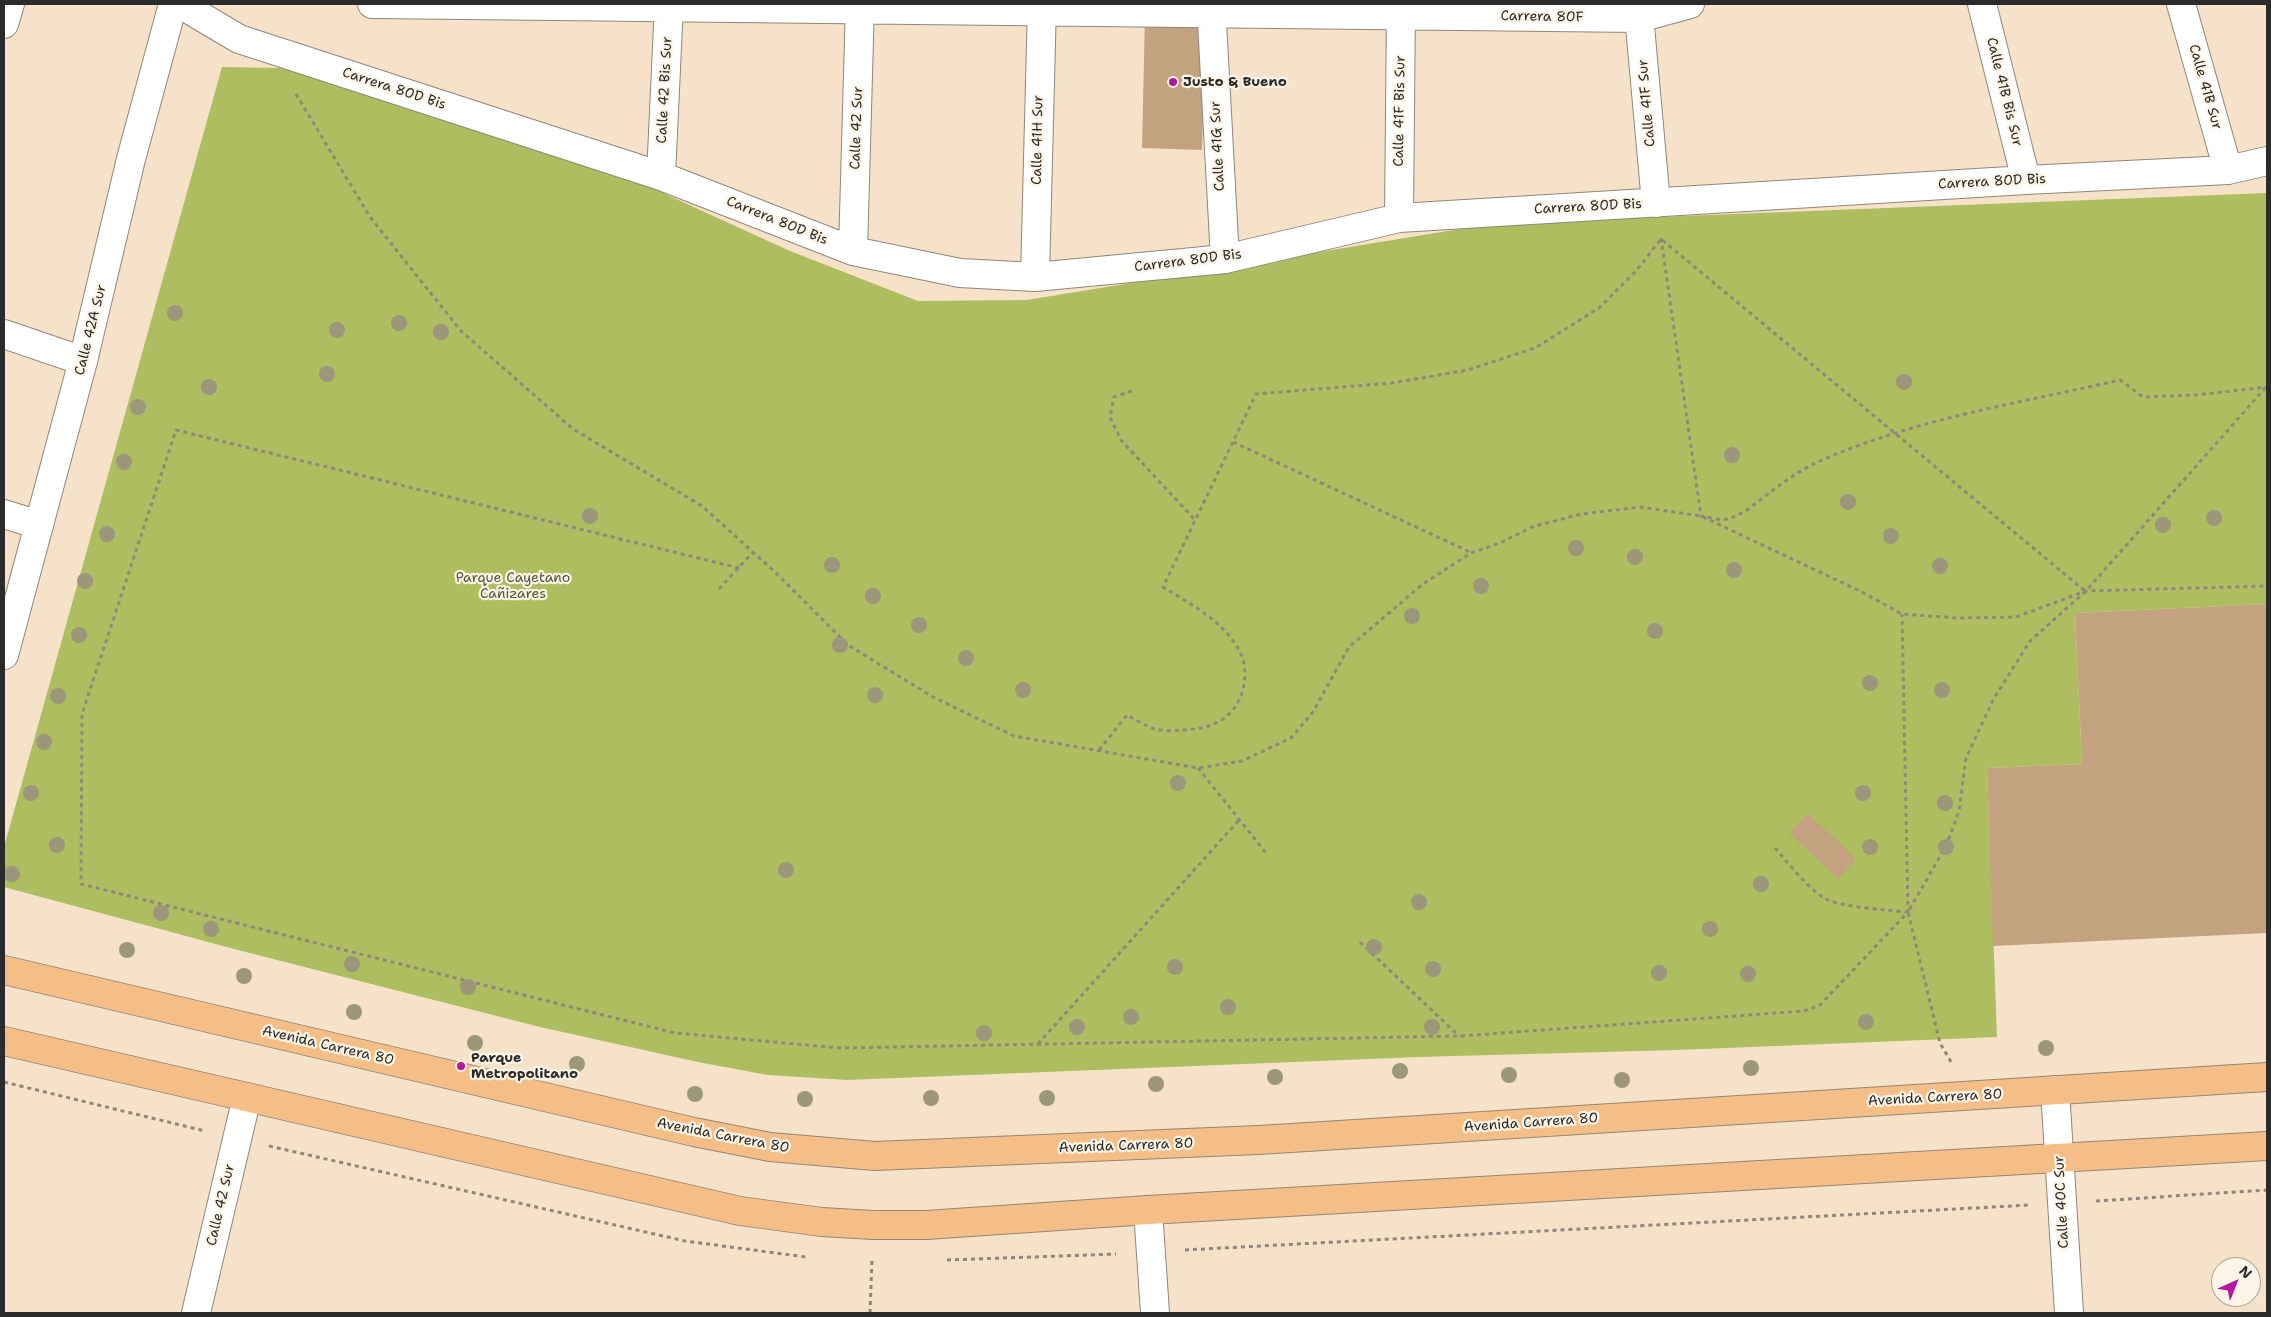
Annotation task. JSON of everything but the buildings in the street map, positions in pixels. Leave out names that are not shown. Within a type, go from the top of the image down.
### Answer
[{"type":"main road","name":"Avenida Carrera 80","points":[[4,970],[694,1132],[770,1147],[875,1156],[1259,1140],[2267,1077]]},
{"type":"main road","points":[[4,1041],[740,1211],[822,1222],[873,1225],[926,1225],[1148,1210],[2267,1146]]},
{"type":"street","points":[[4,24],[10,4]]},
{"type":"street","name":"Calle 42A Sur","points":[[4,655],[83,361],[131,159],[173,4]]},
{"type":"street","name":"Carrera 80D Bis","points":[[180,4],[240,38],[662,176],[853,252],[960,273],[1035,277],[1225,259],[1399,218],[2026,180],[2228,170],[2267,161]]},
{"type":"street","name":"Carrera 80F","points":[[372,4],[1638,11],[1690,4]]},
{"type":"street","name":"Calle 41B Bis Sur","points":[[1982,4],[2026,180]]},
{"type":"street","name":"Calle 41B Sur","points":[[2181,4],[2228,170]]},
{"type":"street","name":"Calle 42 Bis Sur","points":[[662,176],[669,5]]},
{"type":"street","name":"Calle 42 Sur","points":[[853,252],[860,6]]},
{"type":"street","name":"Calle 41H Sur","points":[[1035,277],[1041,8]]},
{"type":"street","name":"Calle 41G Sur","points":[[1211,8],[1225,259]]},
{"type":"street","name":"Calle 41F Bis Sur","points":[[1399,218],[1401,10]]},
{"type":"street","name":"Calle 41F Sur","points":[[1638,11],[1656,203]]},
{"type":"street","points":[[4,334],[83,361]]},
{"type":"street","points":[[4,514],[39,525]]},
{"type":"street","name":"Calle 40C Sur","points":[[2055,1090],[2069,1313]]},
{"type":"street","name":"Calle 42 Sur","points":[[196,1313],[248,1098]]},
{"type":"street","points":[[1148,1210],[1155,1313]]},
{"type":"path","points":[[295,93],[370,217],[461,331],[573,430],[702,506],[753,552],[848,646],[933,697],[1014,736],[1198,768],[1242,761],[1291,738],[1313,712],[1349,647],[1424,584],[1471,552],[1500,542],[1532,527],[1581,514],[1640,507],[1726,519],[1744,512],[1780,485],[1816,463],[1894,432],[2120,380],[2143,398],[2194,395],[2267,387]]},
{"type":"path","points":[[1656,203],[1701,516]]},
{"type":"path","points":[[1661,239],[2086,591]]},
{"type":"path","points":[[1099,750],[1128,715],[1155,729],[1196,730],[1220,723],[1231,714],[1240,701],[1246,677],[1240,652],[1231,638],[1209,616],[1163,587],[1256,394],[1392,383],[1468,370],[1535,348],[1599,308],[1636,270],[1661,239]]},
{"type":"path","points":[[739,568],[176,430],[82,714],[81,884],[675,1034],[840,1048],[1460,1036],[1804,1011],[1820,1004],[1908,912],[1946,846],[1958,811],[1966,758],[1993,700],[2030,641],[2086,591],[2267,387]]},
{"type":"path","points":[[1132,391],[1114,397],[1110,417],[1121,440],[1196,520]]},
{"type":"path","points":[[1233,442],[1471,552]]},
{"type":"path","points":[[1701,516],[1860,591],[1902,614],[1957,618],[2016,617],[2086,591],[2267,586]]},
{"type":"path","points":[[719,589],[753,552]]},
{"type":"path","points":[[1902,614],[1908,912],[1940,1043],[1969,1095]]},
{"type":"path","points":[[1198,768],[1266,853]]},
{"type":"path","points":[[1038,1044],[1239,820]]},
{"type":"path","points":[[1775,848],[1812,888],[1825,899],[1908,912]]},
{"type":"path","points":[[1360,942],[1460,1036]]},
{"type":"path","points":[[2111,1200],[2267,1190]]},
{"type":"path","points":[[870,1313],[873,1225]]},
{"type":"green space","name":"Parque Cayetano Cañizares","points":[[222,67],[280,68],[433,108],[593,161],[790,251],[918,301],[1027,300],[1472,227],[1658,217],[2267,193],[2267,604],[2075,613],[2082,764],[1987,768],[1997,1037],[1677,1050],[1418,1057],[847,1080],[768,1075],[698,1062],[540,1027],[238,950],[4,887],[4,847]]},
{"type":"place","name":"Justo & Bueno","points":[[1173,82]]},
{"type":"place","name":"Parque Metropolitano","points":[[461,1066]]}]
